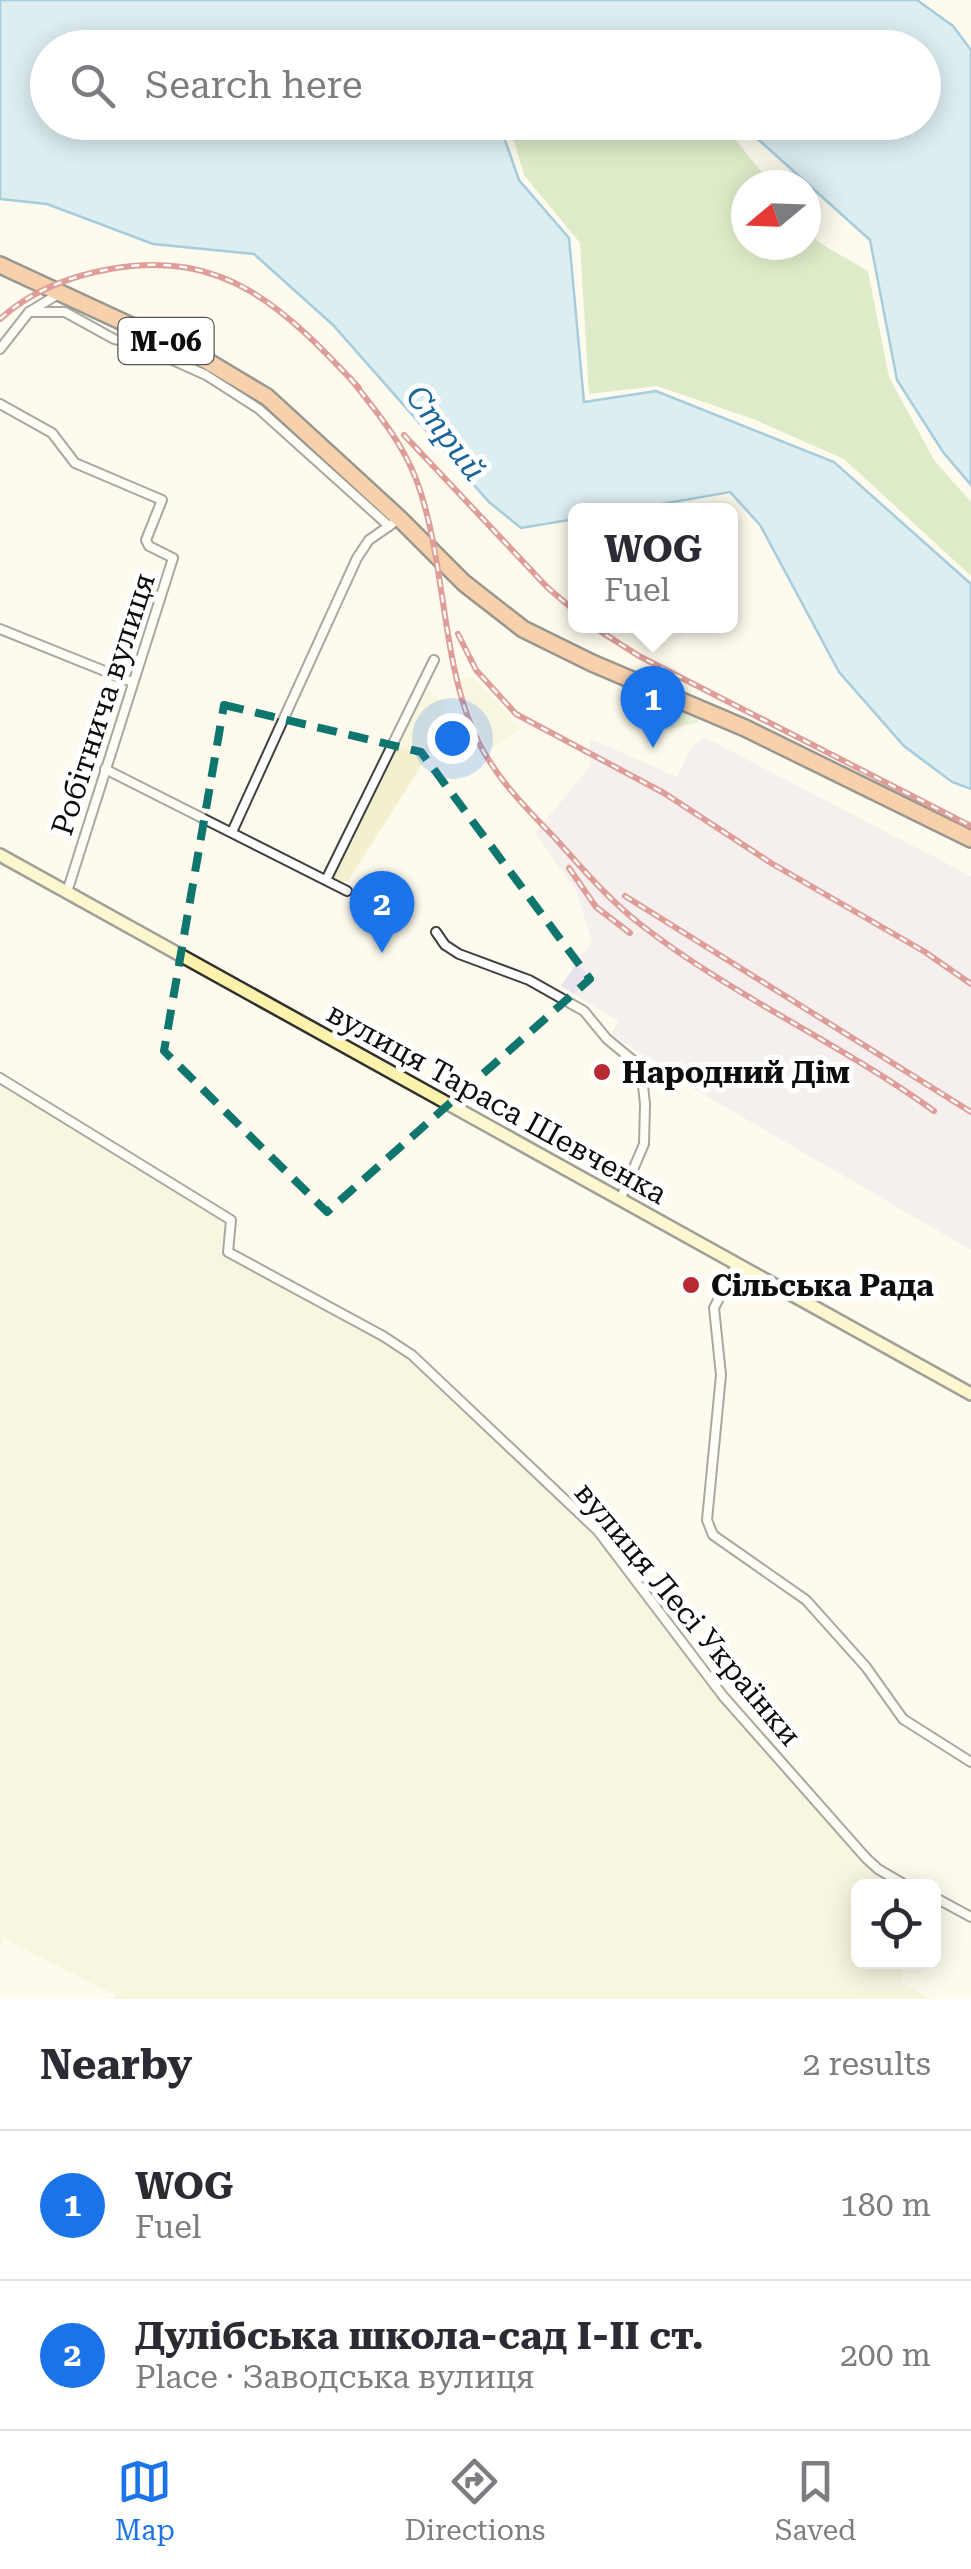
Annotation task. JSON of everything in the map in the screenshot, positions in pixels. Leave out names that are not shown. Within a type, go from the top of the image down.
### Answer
[{"type":"highway","name":"М-06","points":[[0,266],[207,361],[247,384],[318,441],[394,522],[464,584],[543,640],[745,728],[971,839]]},
{"type":"street","points":[[0,349],[29,312],[60,293]]},
{"type":"street","points":[[29,312],[66,312],[114,339],[146,348],[206,375],[259,409],[394,522],[369,540],[357,558],[232,832]]},
{"type":"street","name":"Робітнича вулиця","points":[[0,404],[52,433],[75,463],[162,500],[146,540],[149,546],[173,558],[67,892]]},
{"type":"street","points":[[0,629],[132,682]]},
{"type":"street","points":[[326,880],[434,660]]},
{"type":"street","points":[[105,769],[347,891]]},
{"type":"street","name":"вулиця Тараса Шевченка","points":[[0,855],[971,1394]]},
{"type":"street","points":[[436,932],[445,945],[459,954],[529,980],[584,1011],[607,1039],[641,1067],[644,1144],[620,1200]]},
{"type":"street","name":"вулиця Лесі Українки","points":[[0,1078],[232,1220],[228,1252],[412,1355],[598,1531],[723,1696],[866,1858],[898,1879]]},
{"type":"street","points":[[736,1265],[714,1308],[721,1375],[708,1520],[713,1534],[806,1600],[866,1667],[904,1719],[971,1762]]},
{"type":"street","points":[[941,1900],[971,1917]]},
{"type":"highlighted area","points":[[224,705],[421,752],[590,979],[327,1212],[164,1051]]},
{"type":"shaded area","points":[[472,676],[521,729],[488,751],[461,680]]},
{"type":"shaded area","points":[[424,689],[440,698],[449,719],[440,726],[430,752],[348,881],[340,883],[331,877]]},
{"type":"shaded area","points":[[704,737],[971,876],[971,1250],[665,1072],[666,1068],[611,1035],[618,1021],[561,986],[592,941],[576,890],[535,833],[587,770],[591,763],[591,739],[677,777],[691,748]]},
{"type":"shaded area","points":[[0,1082],[225,1220],[220,1251],[410,1357],[591,1531],[721,1700],[873,1870],[887,1879],[851,1879],[851,1969],[904,1969],[900,1981],[930,1999],[114,1999],[115,1995],[4,1939],[0,1946]]},
{"type":"green space","points":[[514,140],[736,140],[760,170],[731,170],[731,260],[821,260],[821,244],[868,271],[889,377],[934,460],[971,502],[971,576],[844,459],[753,419],[657,386],[589,394],[580,243],[524,175]]},
{"type":"green space","points":[[643,695],[697,717],[699,722],[665,730],[644,721],[635,700]]},
{"type":"water","name":"Стрий","points":[[0,0],[917,0],[953,26],[971,50],[971,485],[943,452],[897,380],[870,240],[821,196],[821,170],[792,170],[759,140],[941,140],[941,30],[30,30],[30,140],[505,140],[519,180],[569,238],[584,402],[656,391],[834,462],[971,584],[971,789],[952,782],[904,746],[839,672],[760,525],[730,492],[668,503],[568,503],[568,520],[521,528],[489,502],[333,325],[254,254],[153,244],[47,204],[0,199]]},
{"type":"railway","points":[[0,319],[38,293],[80,276],[151,265],[188,268],[251,291],[306,334],[359,388]]},
{"type":"railway","points":[[350,378],[395,438],[416,479],[433,540],[463,701],[480,746],[509,788],[596,883],[640,924],[712,974],[934,1111]]},
{"type":"railway","points":[[404,435],[568,605]]},
{"type":"railway","points":[[603,633],[639,656],[971,826]]},
{"type":"railway","points":[[458,634],[476,670],[516,714],[664,793],[971,984]]},
{"type":"railway","points":[[569,868],[596,907],[630,933]]},
{"type":"railway","points":[[625,896],[971,1112]]},
{"type":"place","name":"WOG","points":[[653,748]]},
{"type":"place","name":"Дулібська школа-сад I-II ст.","points":[[382,953]]},
{"type":"place","name":"Народний Дім","points":[[602,1072]]},
{"type":"place","name":"Сільська Рада","points":[[691,1285]]}]
